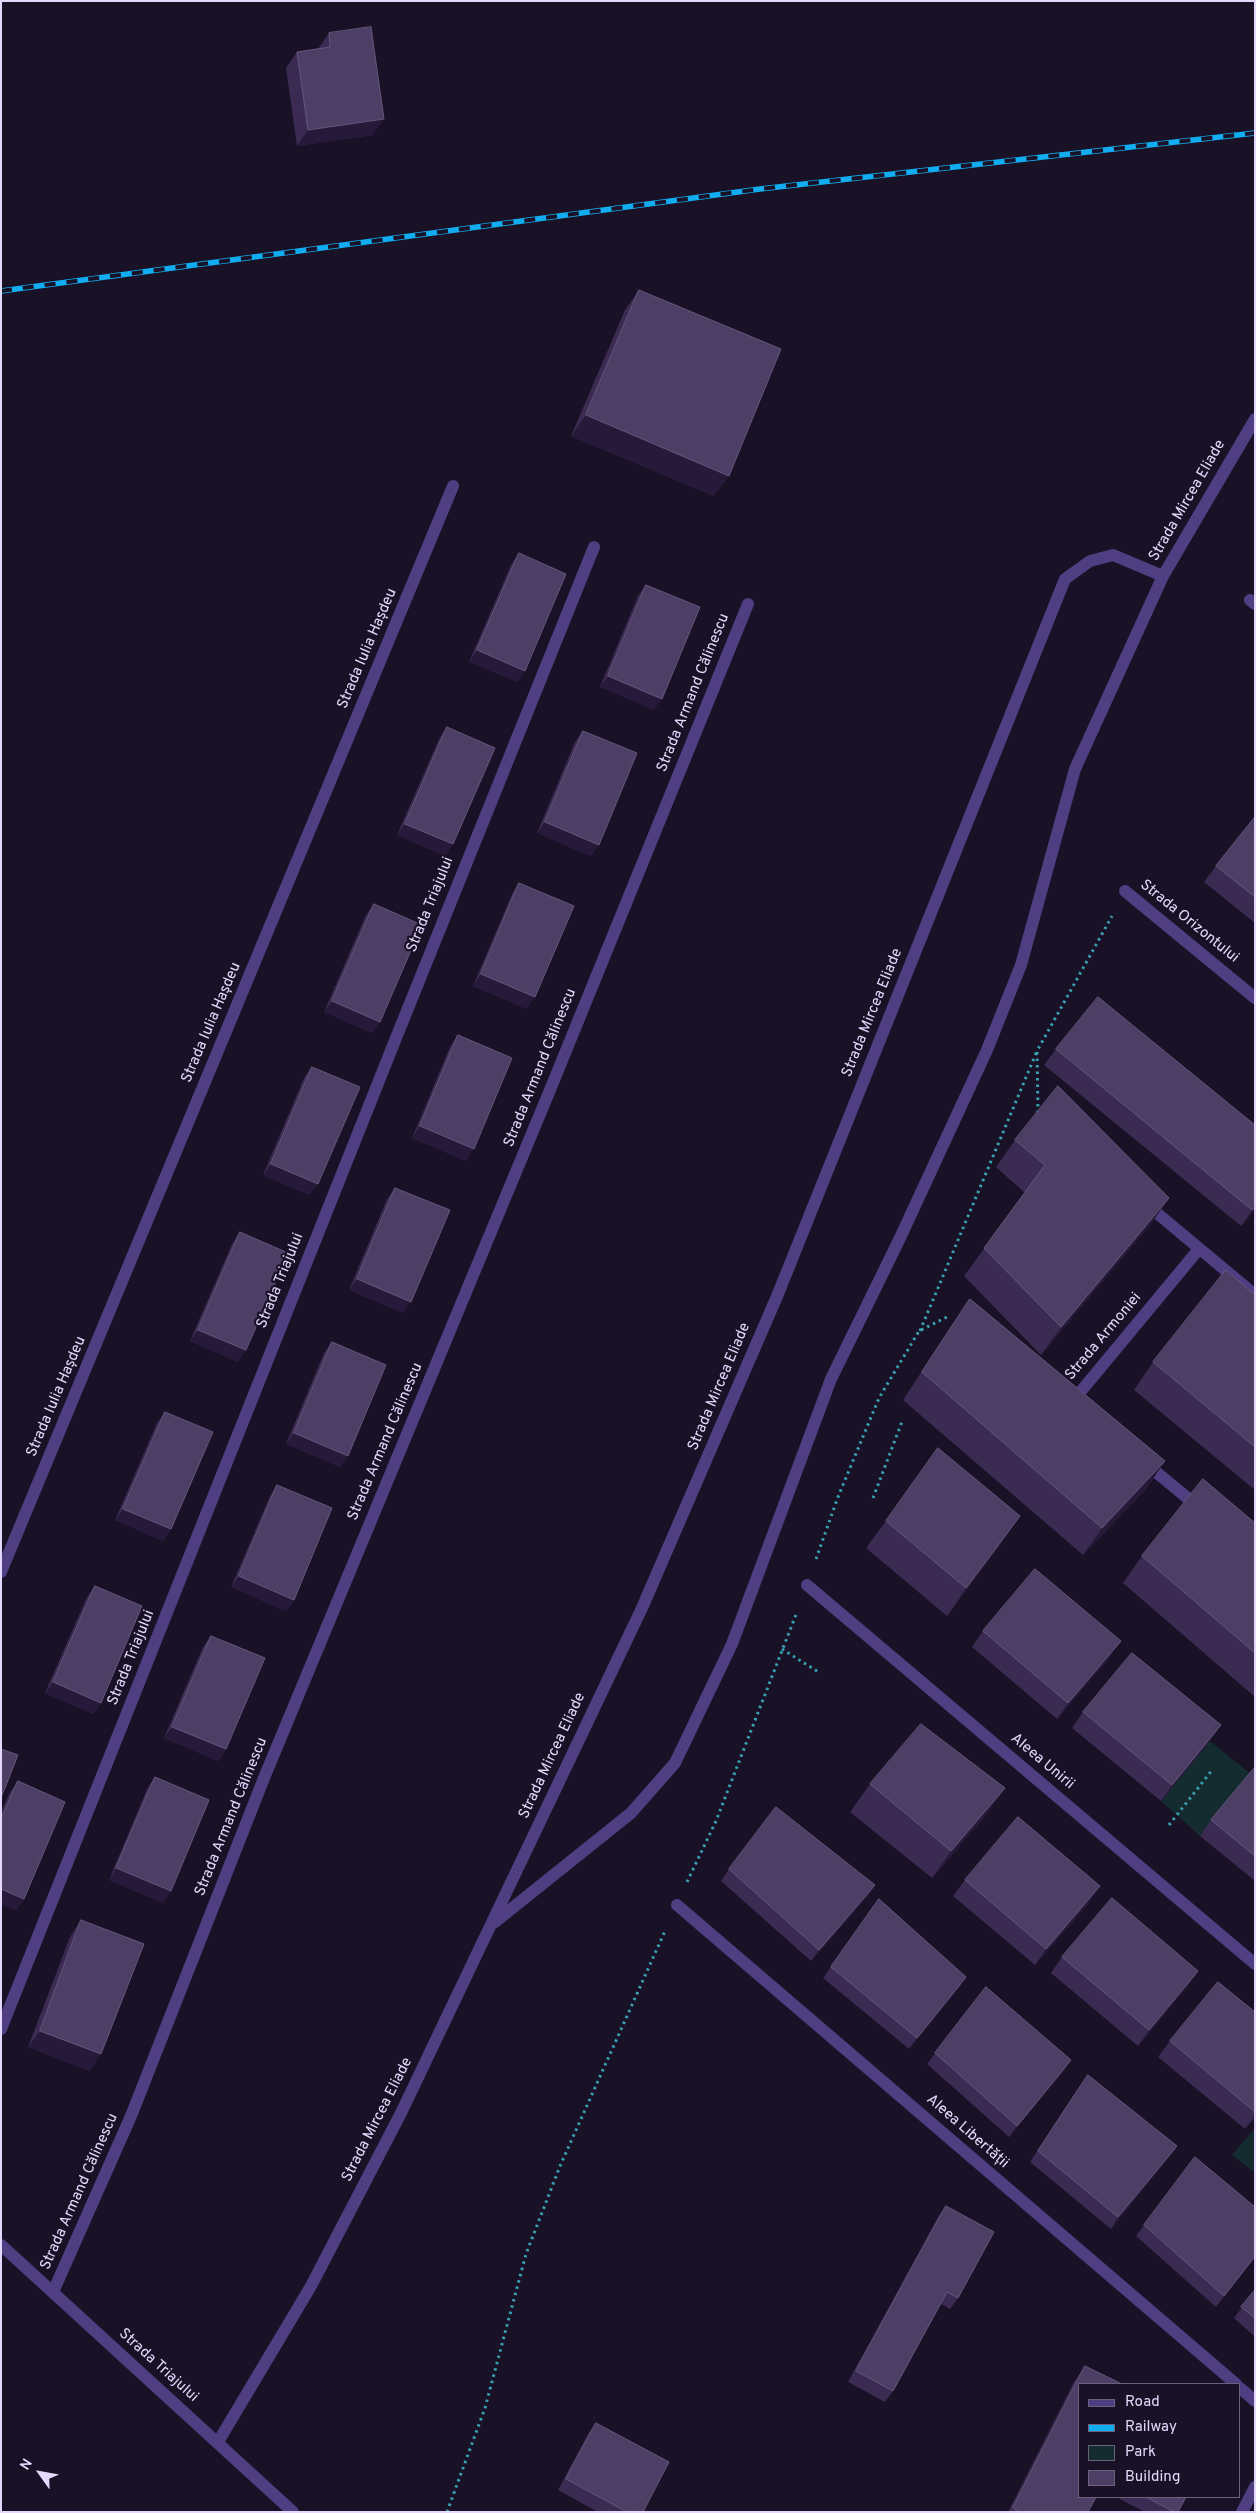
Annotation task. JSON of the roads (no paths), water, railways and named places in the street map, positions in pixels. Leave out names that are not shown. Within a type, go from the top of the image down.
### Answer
[{"type":"street","name":"Strada Mircea Eliade","points":[[218,2442],[311,2286],[401,2113],[642,1608],[778,1294],[1065,578],[1090,561],[1113,555],[1163,576],[1255,419]]},
{"type":"street","name":"Strada Iulia Hașdeu","points":[[1,1572],[453,486]]},
{"type":"street","name":"Strada Triajului","points":[[1,2029],[401,1024],[594,547]]},
{"type":"street","points":[[491,1925],[631,1813],[675,1763],[732,1644],[831,1380],[900,1238],[987,1050],[1021,965],[1075,768],[1163,576]]},
{"type":"street","name":"Strada Armand Călinescu","points":[[53,2292],[131,2116],[268,1768],[546,1099],[748,604]]},
{"type":"street","name":"Strada Orizontului","points":[[1125,891],[1255,998]]},
{"type":"street","points":[[1138,1197],[1255,1295]]},
{"type":"street","name":"Strada Armoniei","points":[[1079,1408],[1071,1402],[1199,1248]]},
{"type":"street","points":[[1132,1452],[1209,1516]]},
{"type":"street","name":"Aleea Unirii","points":[[807,1585],[1255,1964]]},
{"type":"street","name":"Aleea Libertății","points":[[677,1905],[1235,2383]]},
{"type":"street","name":"Strada Triajului","points":[[1,2245],[293,2512]]},
{"type":"street","points":[[1241,2389],[1255,2401]]},
{"type":"street","points":[[1242,2512],[1255,2487]]},
{"type":"railway","points":[[1,291],[760,189],[1255,133]]}]
